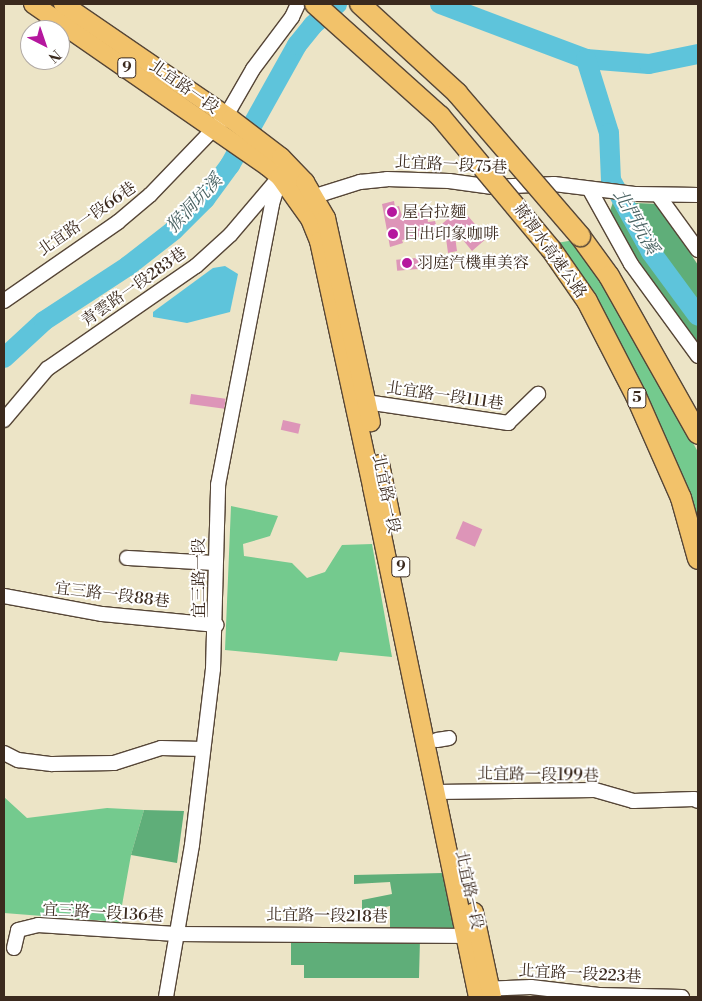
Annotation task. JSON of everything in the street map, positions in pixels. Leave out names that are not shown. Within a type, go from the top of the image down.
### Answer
[{"type":"highway","name":"蔣渭水高速公路","points":[[301,4],[440,116],[551,248],[587,301],[636,396],[680,498],[698,558]]},
{"type":"highway","name":"蔣渭水高速公路","points":[[360,4],[457,92],[580,236],[609,276],[698,434]]},
{"type":"main road","name":"北宜路一段","points":[[33,4],[223,123]]},
{"type":"main road","name":"北宜路一段","points":[[63,4],[223,123]]},
{"type":"main road","name":"9","points":[[223,123],[279,166]]},
{"type":"main road","name":"北宜路一段","points":[[279,166],[326,218],[443,739],[441,792]]},
{"type":"main road","name":"北宜路一段","points":[[307,199],[319,241],[484,993]]},
{"type":"street","name":"北宜路一段66巷","points":[[4,301],[137,209],[223,123],[253,69],[301,4]]},
{"type":"street","name":"青雲路一段283巷","points":[[4,420],[47,369],[196,266],[231,234],[279,166]]},
{"type":"street","name":"宜三路一段","points":[[166,997],[204,749],[216,625],[215,563],[221,469],[279,166]]},
{"type":"street","name":"北宜路一段75巷","points":[[307,199],[360,182],[387,179],[450,181],[493,188],[554,184],[596,191],[658,194]]},
{"type":"street","points":[[596,191],[631,264],[698,356]]},
{"type":"street","points":[[658,194],[698,195]]},
{"type":"street","points":[[658,194],[698,250]]},
{"type":"street","name":"北宜路一段111巷","points":[[366,402],[508,423],[538,394]]},
{"type":"street","points":[[127,558],[215,563]]},
{"type":"street","name":"宜三路一段88巷","points":[[4,596],[102,614],[216,625]]},
{"type":"street","points":[[4,753],[18,760],[52,764],[114,763],[161,748],[204,749]]},
{"type":"street","name":"北宜路一段199巷","points":[[441,792],[595,790],[633,801],[694,798],[698,801]]},
{"type":"street","name":"宜三路一段136巷","points":[[14,948],[18,930],[38,925],[176,934]]},
{"type":"street","name":"北宜路一段218巷","points":[[176,934],[472,936]]},
{"type":"street","name":"北宜路一段223巷","points":[[484,993],[682,997]]},
{"type":"green space","points":[[613,202],[658,204],[698,265],[698,354],[609,214]]},
{"type":"green space","points":[[574,240],[603,281],[698,452],[698,525],[557,243]]},
{"type":"green space","points":[[231,506],[278,516],[270,536],[243,544],[244,556],[292,563],[307,578],[325,572],[342,545],[372,544],[392,657],[340,652],[337,661],[225,650]]},
{"type":"green space","points":[[4,797],[27,818],[107,808],[144,810],[131,855],[119,922],[4,913]]},
{"type":"green space","points":[[144,810],[184,811],[177,863],[131,855]]},
{"type":"green space","points":[[443,873],[454,928],[390,927],[390,906],[362,912],[362,900],[392,894],[390,882],[354,884],[354,875]]},
{"type":"green space","points":[[291,938],[420,939],[419,978],[304,978],[304,965],[291,965]]},
{"type":"water","points":[[225,266],[238,274],[230,312],[187,323],[153,317],[153,312],[213,268]]},
{"type":"building","points":[[394,201],[395,207],[399,206],[402,216],[426,211],[428,222],[435,221],[437,228],[461,208],[487,238],[472,251],[454,229],[457,251],[448,253],[445,231],[402,240],[403,243],[390,247],[382,204]]},
{"type":"building","points":[[451,255],[452,266],[397,271],[396,260]]},
{"type":"building","points":[[191,394],[226,399],[224,409],[190,404]]},
{"type":"building","points":[[283,420],[301,424],[298,434],[281,430]]},
{"type":"building","points":[[463,521],[482,529],[475,547],[456,538]]},
{"type":"waterway","name":"猴洞坑溪","points":[[4,358],[44,321],[128,266],[174,230],[205,199],[230,165],[297,45],[313,25],[337,4]]},
{"type":"waterway","name":"猴洞坑溪","points":[[440,4],[586,59],[649,64],[698,54]]},
{"type":"waterway","name":"北門坑溪","points":[[586,59],[609,133],[611,180],[651,252],[698,316]]},
{"type":"place","name":"屋台拉麵","points":[[392,212]]},
{"type":"place","name":"日出印象咖啡","points":[[393,234]]},
{"type":"place","name":"羽庭汽機車美容","points":[[407,263]]}]
